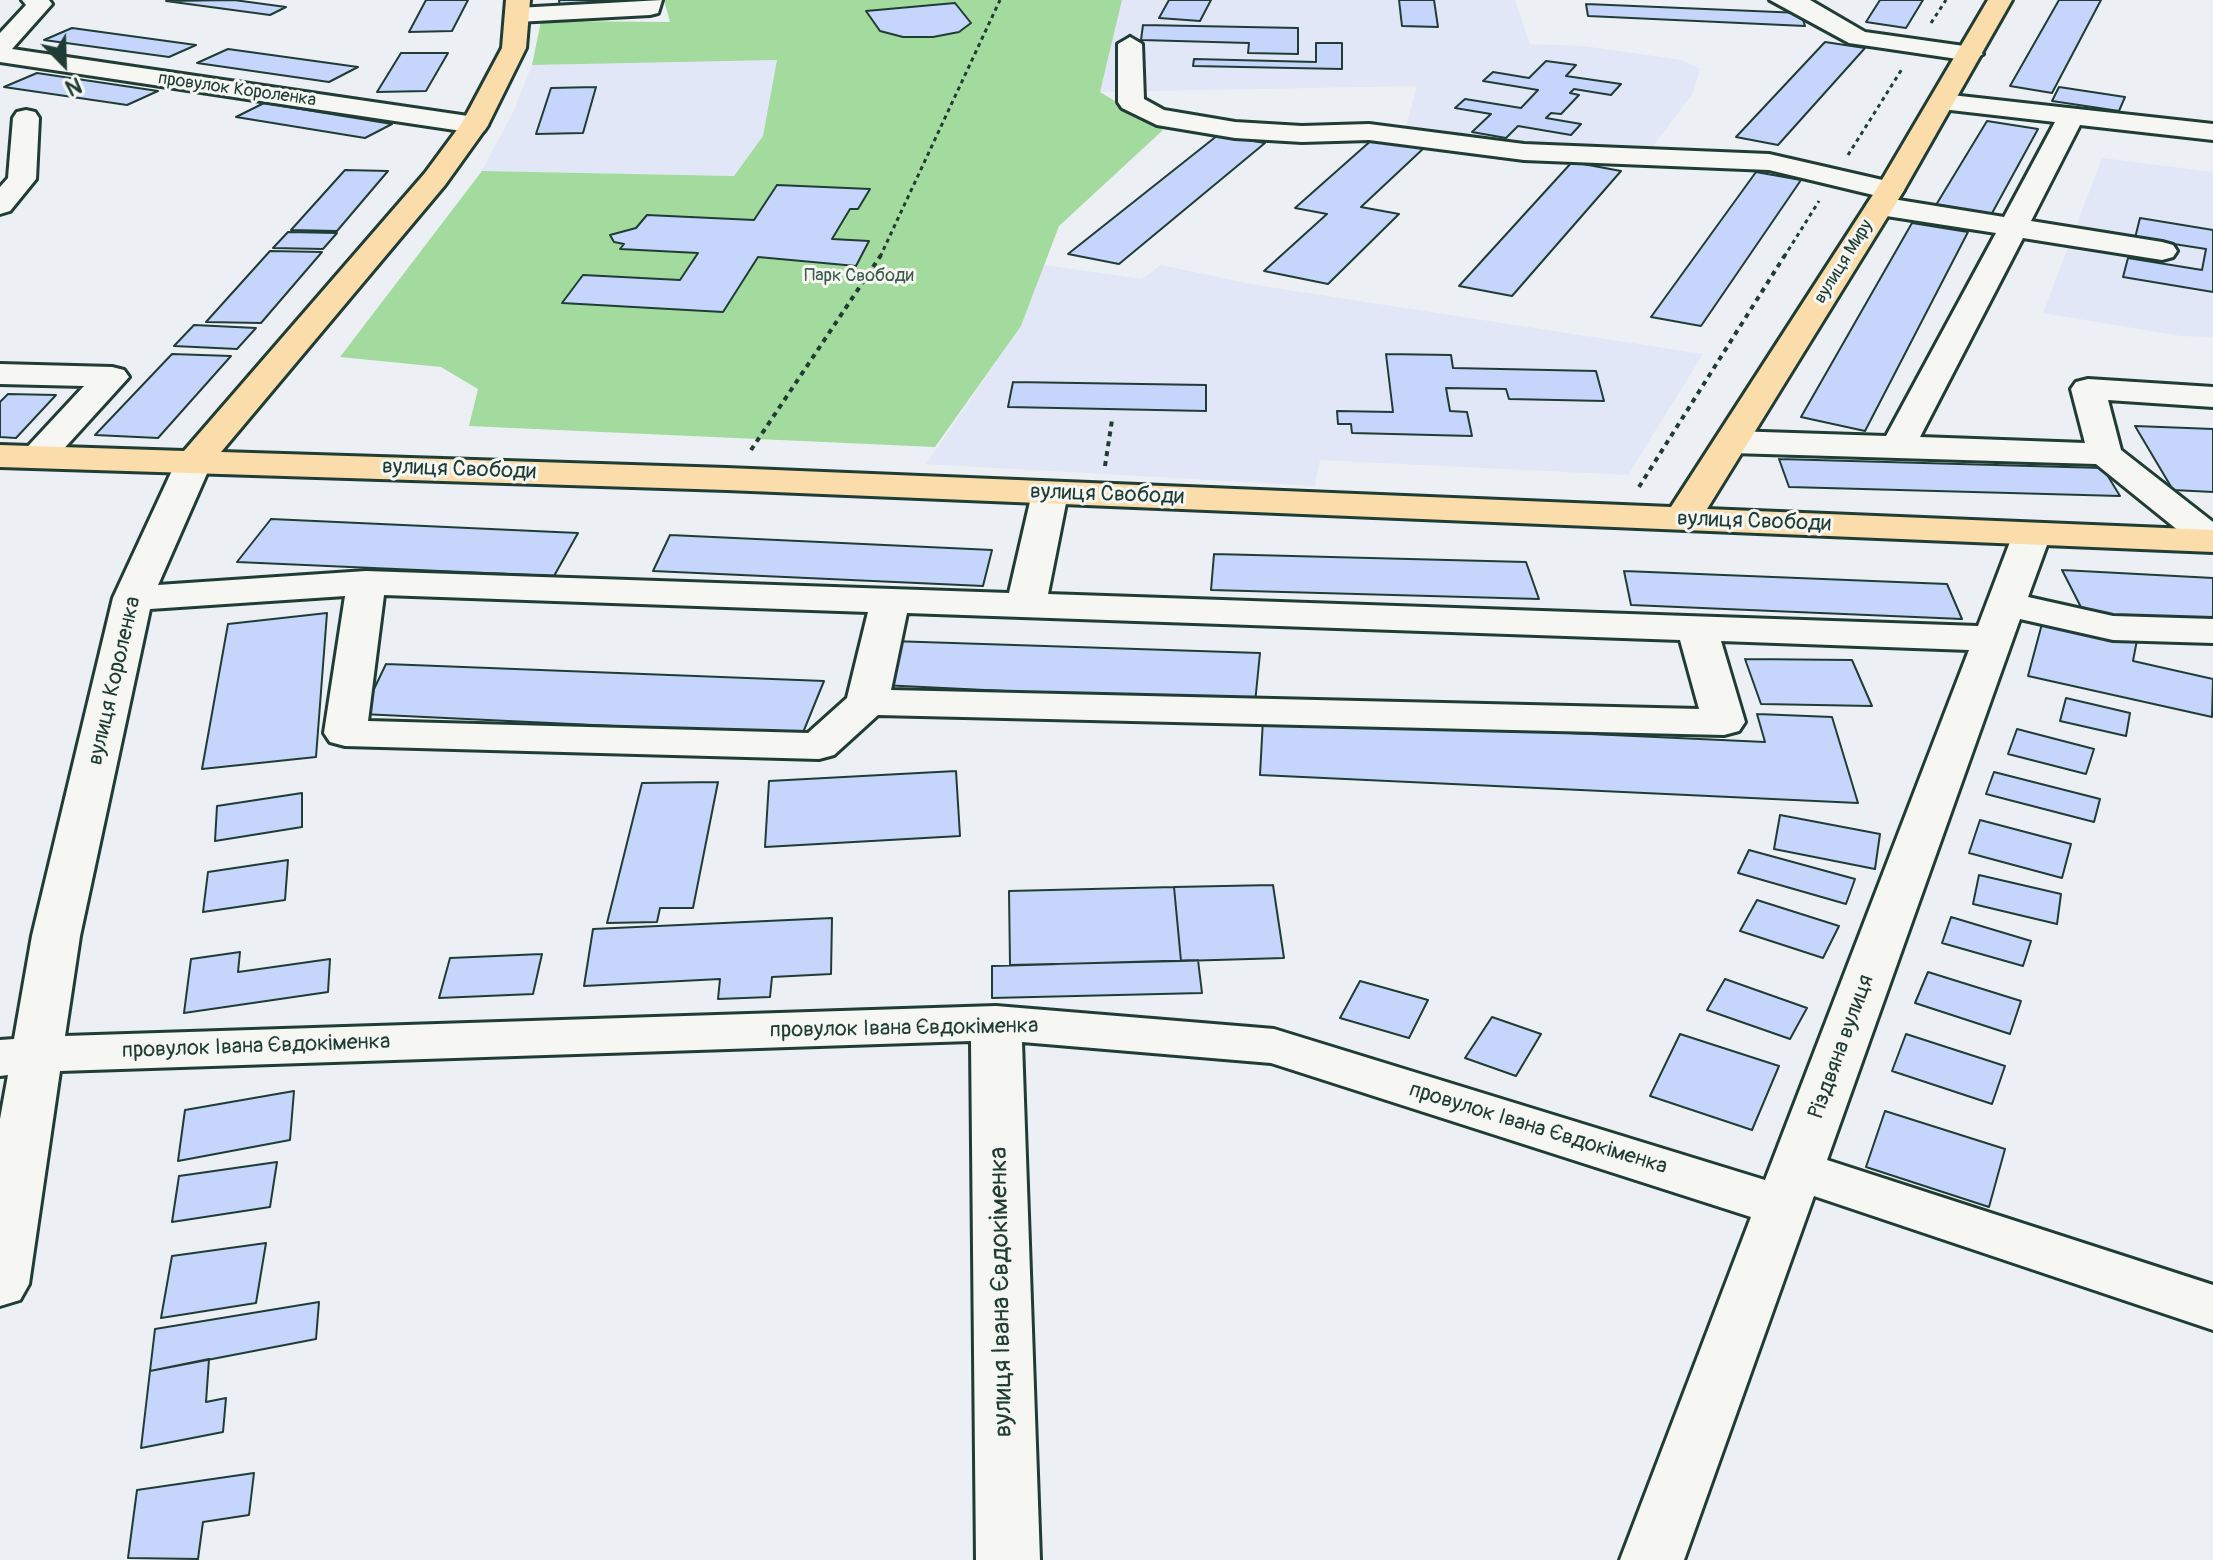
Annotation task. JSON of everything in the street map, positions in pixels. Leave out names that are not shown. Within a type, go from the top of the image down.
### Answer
[{"type":"main road","name":"вулиця Миру","points":[[1681,520],[1885,198],[2000,0]]},
{"type":"main road","name":"вулиця Короленка","points":[[194,462],[435,179],[475,125],[514,48],[518,7]]},
{"type":"main road","name":"вулиця Свободи","points":[[18,456],[1050,493],[2213,540]]},
{"type":"street","points":[[0,48],[40,4],[34,0]]},
{"type":"street","points":[[518,7],[650,8],[650,0]]},
{"type":"street","points":[[1782,0],[1797,2],[1858,38],[1971,54]]},
{"type":"street","points":[[1130,44],[1131,102],[1157,117],[1235,130],[1302,134],[1369,132],[1524,152],[1769,162],[1834,177],[1885,198],[2014,226],[2162,251]]},
{"type":"street","name":"провулок Короленка","points":[[0,55],[475,125]]},
{"type":"street","points":[[1942,102],[2213,132]]},
{"type":"street","points":[[1899,445],[2072,116]]},
{"type":"street","points":[[0,205],[22,179],[26,118]]},
{"type":"street","points":[[0,374],[112,377],[18,456]]},
{"type":"street","points":[[2105,454],[2088,389],[2213,397]]},
{"type":"street","points":[[1732,442],[2105,454],[2213,540]]},
{"type":"street","name":"вулиця Короленка","points":[[0,1284],[19,1056],[56,936],[133,598],[194,462]]},
{"type":"street","points":[[1026,605],[1050,493]]},
{"type":"street","name":"Різдвяна вулиця","points":[[1652,1560],[2032,534]]},
{"type":"street","points":[[366,583],[345,733],[819,746],[867,702],[890,601]]},
{"type":"street","points":[[133,598],[366,583],[1697,628],[2000,621],[2213,631]]},
{"type":"street","points":[[867,702],[1724,722],[1697,628]]},
{"type":"street","name":"провулок Івана Євдокіменка","points":[[19,1056],[996,1023],[1274,1046],[2213,1308]]},
{"type":"street","name":"вулиця Івана Євдокіменка","points":[[996,1023],[1008,1560]]},
{"type":"path","points":[[766,451],[751,450],[876,265],[998,0]]},
{"type":"path","points":[[1636,491],[1946,0]]},
{"type":"path","points":[[1112,420],[1105,467],[1120,467]]},
{"type":"shaded area","points":[[1122,0],[1515,0],[1530,44],[1583,46],[1682,60],[1700,69],[1693,93],[1651,149],[1506,146],[1404,133],[1417,86],[1100,92]]},
{"type":"shaded area","points":[[777,60],[763,136],[734,176],[482,171],[513,112],[532,65]]},
{"type":"shaded area","points":[[2102,158],[2213,172],[2213,337],[2181,336],[2043,313]]},
{"type":"shaded area","points":[[1044,265],[1142,279],[1161,265],[1256,285],[1703,354],[1628,475],[1320,460],[1315,486],[926,464],[1021,326]]},
{"type":"green space","name":"Парк Свободи","points":[[664,0],[1122,0],[1100,92],[1163,130],[1059,226],[1021,326],[935,447],[469,426],[478,389],[441,367],[340,357],[482,171],[734,176],[763,136],[777,60],[532,65],[541,21],[670,22]]},
{"type":"building","points":[[234,0],[286,7],[270,15],[166,1]]},
{"type":"building","points":[[426,0],[468,0],[452,31],[409,32]]},
{"type":"building","points":[[559,0],[629,0],[629,5],[560,9]]},
{"type":"building","points":[[1169,0],[1211,0],[1200,21],[1159,18]]},
{"type":"building","points":[[1399,0],[1434,0],[1438,27],[1402,26]]},
{"type":"building","points":[[1880,0],[1923,0],[1906,28],[1866,22]]},
{"type":"building","points":[[2059,0],[2101,0],[2052,93],[2010,86]]},
{"type":"building","points":[[955,3],[971,23],[959,32],[933,37],[903,37],[880,31],[866,11]]},
{"type":"building","points":[[1586,4],[1801,13],[1805,26],[1588,16]]},
{"type":"building","points":[[1143,25],[1298,28],[1298,54],[1248,53],[1249,43],[1141,40]]},
{"type":"building","points":[[72,28],[196,45],[169,57],[44,40]]},
{"type":"building","points":[[1825,42],[1865,48],[1778,145],[1736,137]]},
{"type":"building","points":[[1316,43],[1342,43],[1342,69],[1193,66],[1194,59],[1316,62]]},
{"type":"building","points":[[228,49],[358,67],[329,82],[197,63]]},
{"type":"building","points":[[401,53],[448,53],[426,91],[377,92]]},
{"type":"building","points":[[1546,61],[1576,65],[1566,76],[1621,84],[1611,95],[1574,89],[1570,93],[1579,95],[1561,114],[1551,113],[1546,118],[1581,124],[1571,135],[1518,126],[1506,138],[1472,132],[1491,114],[1455,108],[1465,99],[1521,108],[1538,90],[1483,81],[1493,72],[1529,78]]},
{"type":"building","points":[[37,73],[158,91],[127,105],[4,87]]},
{"type":"building","points":[[596,87],[583,133],[536,134],[551,88]]},
{"type":"building","points":[[2059,87],[2125,97],[2119,111],[2052,101]]},
{"type":"building","points":[[264,103],[392,124],[365,138],[236,117]]},
{"type":"building","points":[[1987,121],[2038,129],[1991,215],[1936,205]]},
{"type":"building","points":[[1218,135],[1265,143],[1119,264],[1068,254]]},
{"type":"building","points":[[1374,138],[1425,147],[1361,207],[1399,214],[1328,284],[1264,271],[1327,214],[1295,208]]},
{"type":"building","points":[[1572,162],[1621,171],[1512,296],[1459,286]]},
{"type":"building","points":[[345,170],[388,171],[337,231],[291,230]]},
{"type":"building","points":[[1756,172],[1801,180],[1701,326],[1651,317]]},
{"type":"building","points":[[777,185],[870,189],[858,209],[850,209],[832,239],[869,241],[856,266],[758,257],[723,312],[562,303],[583,275],[680,280],[698,253],[620,249],[624,244],[614,242],[610,235],[636,228],[647,215],[754,220]]},
{"type":"building","points":[[2140,218],[2213,230],[2213,292],[2123,277],[2128,258],[2202,270],[2206,249],[2135,238]]},
{"type":"building","points":[[1912,223],[1968,232],[1865,431],[1801,417]]},
{"type":"building","points":[[288,232],[337,233],[323,249],[273,248]]},
{"type":"building","points":[[270,251],[322,252],[261,323],[206,322]]},
{"type":"building","points":[[194,325],[256,328],[237,349],[174,346]]},
{"type":"building","points":[[172,354],[231,356],[158,438],[95,435]]},
{"type":"building","points":[[1386,354],[1451,355],[1453,368],[1596,371],[1604,401],[1509,399],[1506,389],[1446,388],[1450,411],[1467,412],[1472,436],[1352,433],[1351,424],[1338,424],[1337,411],[1393,412]]},
{"type":"building","points":[[1013,382],[1206,385],[1206,411],[1008,407]]},
{"type":"building","points":[[8,394],[56,395],[16,438],[0,437],[0,402]]},
{"type":"building","points":[[2135,426],[2213,429],[2213,492],[2173,490]]},
{"type":"building","points":[[1779,459],[2103,468],[2120,496],[1789,487]]},
{"type":"building","points":[[271,519],[578,533],[554,576],[237,562]]},
{"type":"building","points":[[670,535],[992,550],[983,586],[653,571]]},
{"type":"building","points":[[1214,554],[1526,562],[1539,599],[1211,590]]},
{"type":"building","points":[[2062,570],[2213,578],[2213,623],[2086,617]]},
{"type":"building","points":[[1624,571],[1947,584],[1962,619],[1631,605]]},
{"type":"building","points":[[327,613],[316,757],[202,769],[228,624]]},
{"type":"building","points":[[2043,620],[2137,640],[2133,661],[2213,679],[2212,717],[2028,676]]},
{"type":"building","points":[[891,641],[1260,653],[1255,703],[881,685]]},
{"type":"building","points":[[1745,659],[1852,660],[1872,706],[1761,704]]},
{"type":"building","points":[[386,664],[824,681],[802,735],[362,714]]},
{"type":"building","points":[[2066,698],[2130,713],[2126,736],[2060,721]]},
{"type":"building","points":[[1757,714],[1832,717],[1858,803],[1260,775],[1263,719],[1765,742]]},
{"type":"building","points":[[2017,729],[2094,749],[2086,774],[2008,754]]},
{"type":"building","points":[[956,771],[960,836],[765,847],[769,781]]},
{"type":"building","points":[[1994,772],[2100,799],[2094,822],[1986,794]]},
{"type":"building","points":[[718,782],[693,908],[660,908],[657,922],[607,923],[642,783]]},
{"type":"building","points":[[302,793],[302,827],[215,841],[217,806]]},
{"type":"building","points":[[1780,815],[1880,834],[1875,869],[1774,849]]},
{"type":"building","points":[[1980,820],[2071,844],[2062,878],[1969,853]]},
{"type":"building","points":[[1749,850],[1855,879],[1846,904],[1738,873]]},
{"type":"building","points":[[288,860],[285,900],[203,912],[208,872]]},
{"type":"building","points":[[1979,875],[2061,894],[2057,924],[1973,904]]},
{"type":"building","points":[[1273,885],[1284,958],[1181,961],[1174,887]]},
{"type":"building","points":[[1174,887],[1181,961],[1010,965],[1009,891]]},
{"type":"building","points":[[1757,900],[1839,926],[1823,958],[1740,931]]},
{"type":"building","points":[[1951,917],[2031,941],[2023,966],[1942,943]]},
{"type":"building","points":[[832,918],[831,974],[772,977],[770,997],[718,999],[720,979],[584,986],[593,929]]},
{"type":"building","points":[[240,952],[238,972],[330,959],[328,992],[184,1013],[191,959]]},
{"type":"building","points":[[542,954],[533,994],[439,998],[450,958]]},
{"type":"building","points":[[1198,960],[1202,993],[992,998],[992,966]]},
{"type":"building","points":[[1928,972],[2021,1001],[2010,1034],[1915,1003]]},
{"type":"building","points":[[1725,979],[1807,1008],[1790,1039],[1707,1010]]},
{"type":"building","points":[[1360,981],[1428,1000],[1409,1038],[1340,1018]]},
{"type":"building","points":[[1492,1017],[1541,1034],[1516,1076],[1465,1058]]},
{"type":"building","points":[[1680,1034],[1779,1066],[1752,1130],[1650,1096]]},
{"type":"building","points":[[1906,1034],[2005,1066],[1992,1104],[1892,1071]]},
{"type":"building","points":[[294,1091],[290,1140],[178,1161],[185,1110]]},
{"type":"building","points":[[1885,1111],[2005,1149],[1989,1207],[1866,1167]]},
{"type":"building","points":[[277,1162],[270,1207],[172,1222],[179,1176]]},
{"type":"building","points":[[266,1243],[256,1303],[161,1318],[172,1256]]},
{"type":"building","points":[[319,1302],[316,1339],[150,1371],[155,1329]]},
{"type":"building","points":[[209,1359],[206,1402],[226,1398],[223,1432],[141,1448],[150,1371]]},
{"type":"building","points":[[254,1473],[249,1515],[203,1522],[198,1559],[128,1558],[137,1490]]}]
